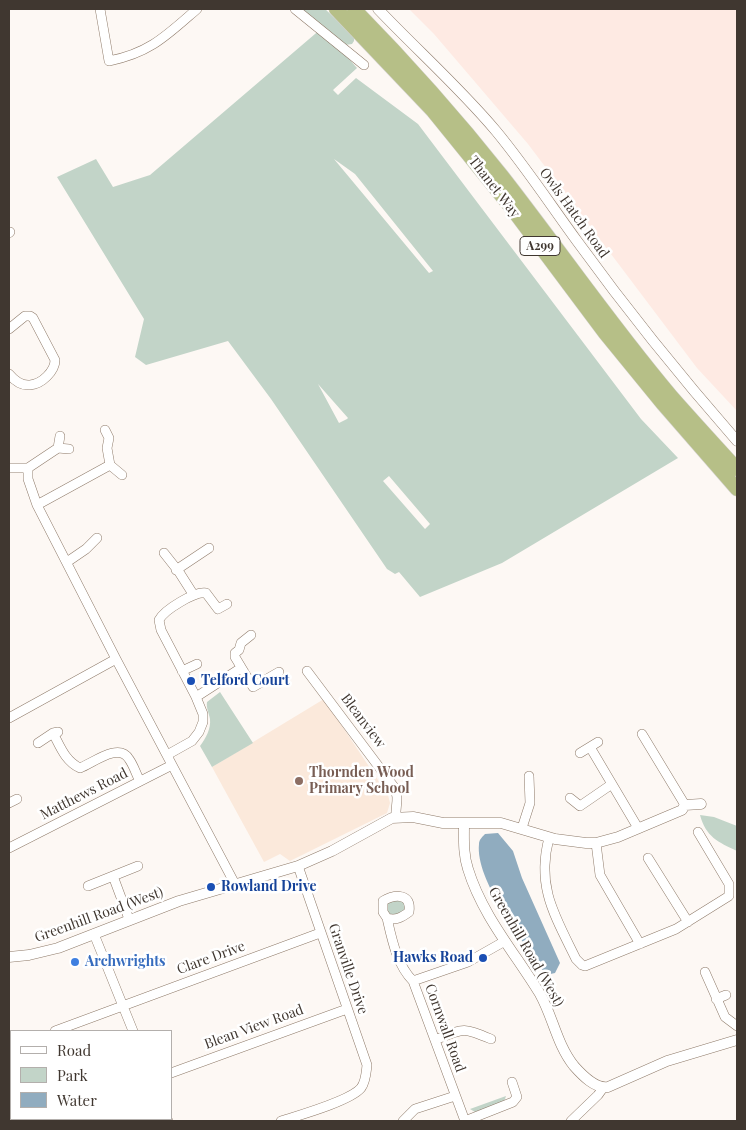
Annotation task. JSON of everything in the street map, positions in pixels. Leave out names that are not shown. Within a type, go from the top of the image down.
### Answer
[{"type":"highway","name":"Thanet Way","points":[[336,9],[433,111],[510,206],[605,333],[663,404],[737,489]]},
{"type":"highway","name":"Thanet Way","points":[[354,9],[398,54],[461,126],[659,381],[737,469]]},
{"type":"street","points":[[100,9],[109,61],[124,58],[151,47],[197,9]]},
{"type":"street","points":[[295,9],[364,65]]},
{"type":"street","name":"Owls Hatch Road","points":[[378,9],[472,103],[501,137],[634,317],[737,441]]},
{"type":"street","points":[[9,329],[25,316],[33,318],[55,360],[52,371],[32,385],[20,383],[9,374]]},
{"type":"street","points":[[105,430],[109,438],[107,448],[110,466],[122,475]]},
{"type":"street","points":[[58,448],[60,436]]},
{"type":"street","points":[[9,468],[28,468],[58,448],[69,449]]},
{"type":"street","points":[[37,504],[110,466]]},
{"type":"street","points":[[28,468],[28,479],[37,504],[116,659],[236,886]]},
{"type":"street","points":[[67,562],[86,550],[97,538]]},
{"type":"street","points":[[176,570],[209,548]]},
{"type":"street","points":[[164,553],[193,594]]},
{"type":"street","points":[[168,755],[192,741],[199,732],[203,722],[203,714],[161,630],[159,620],[163,614],[193,594],[206,592],[218,609],[227,604]]},
{"type":"street","points":[[251,635],[241,643],[239,650],[235,653],[235,657],[253,687],[279,672]]},
{"type":"street","points":[[9,718],[116,659]]},
{"type":"street","points":[[182,671],[197,664]]},
{"type":"street","points":[[196,697],[241,668]]},
{"type":"street","name":"Bleanview","points":[[307,671],[394,787],[398,799],[395,811],[396,817]]},
{"type":"street","points":[[38,743],[55,733],[67,759],[73,765],[80,768],[112,752],[121,752],[128,757],[140,781]]},
{"type":"street","points":[[642,734],[685,805]]},
{"type":"street","points":[[580,753],[598,742]]},
{"type":"street","points":[[590,747],[638,828]]},
{"type":"street","name":"Matthews Road","points":[[9,848],[172,765]]},
{"type":"street","points":[[522,828],[530,803],[529,776]]},
{"type":"street","points":[[570,798],[580,806],[612,784]]},
{"type":"street","points":[[685,805],[700,804]]},
{"type":"street","points":[[464,823],[494,822],[522,828],[549,838],[568,842],[596,843],[615,838],[682,810],[685,805]]},
{"type":"street","name":"Greenhill Road (West)","points":[[9,957],[29,955],[58,948],[179,901],[236,886],[298,866],[362,835],[382,822],[396,817],[418,818],[443,823],[464,823],[464,846],[468,869],[485,907],[540,994],[570,1060],[586,1077],[608,1086]]},
{"type":"street","points":[[549,838],[544,863],[546,887],[556,917],[579,963],[583,966],[676,929],[729,896],[729,884],[698,832]]},
{"type":"street","points":[[596,843],[599,873],[640,944]]},
{"type":"street","points":[[648,858],[688,922]]},
{"type":"street","points":[[88,886],[138,865]]},
{"type":"street","name":"Granville Drive","points":[[281,1121],[344,1099],[355,1093],[364,1082],[367,1065],[298,866]]},
{"type":"street","points":[[113,876],[129,919]]},
{"type":"street","name":"Cornwall Road","points":[[387,918],[400,962],[407,975],[413,981],[465,1121],[513,1102],[517,1097],[512,1082]]},
{"type":"street","name":"Clare Drive","points":[[59,1030],[320,933]]},
{"type":"street","points":[[94,934],[133,1030]]},
{"type":"street","points":[[413,981],[468,962],[505,941]]},
{"type":"street","points":[[705,972],[724,1017],[737,1026]]},
{"type":"street","points":[[716,999],[726,995]]},
{"type":"street","name":"Blean View Road","points":[[172,1073],[347,1009]]},
{"type":"street","points":[[435,1040],[457,1031],[466,1030],[484,1039]]},
{"type":"street","points":[[571,1121],[608,1086],[667,1061],[737,1040]]},
{"type":"street","points":[[403,1121],[416,1109],[455,1096]]},
{"type":"shaded area","points":[[409,9],[737,9],[737,411],[697,368],[528,144],[434,34]]},
{"type":"shaded area","name":"Thornden Wood Primary School","points":[[324,699],[388,795],[390,803],[387,813],[290,861],[280,854],[264,862],[212,767]]},
{"type":"green space","points":[[300,9],[325,9],[354,36],[354,41],[352,44],[345,45]]},
{"type":"green space","points":[[322,28],[357,68],[333,90],[338,95],[356,78],[418,124],[641,419],[678,458],[502,563],[420,597],[399,572],[395,574],[387,569],[271,399],[228,341],[146,365],[135,357],[144,319],[57,177],[96,159],[113,187],[150,175]],"holes":[[[334,159],[355,174],[433,271],[429,273]],[[318,384],[348,418],[339,423]],[[389,476],[430,524],[425,529],[383,481]]]},
{"type":"green space","points":[[220,692],[253,743],[212,767],[200,746],[210,726],[207,702]]},
{"type":"green space","points":[[700,815],[714,817],[737,826],[737,851],[724,845],[709,834]]},
{"type":"green space","points":[[401,896],[409,912],[387,918],[383,901]]},
{"type":"green space","points":[[506,1096],[504,1102],[475,1112],[470,1109]]},
{"type":"water","points":[[498,833],[513,851],[522,878],[560,963],[555,973],[546,975],[543,971],[502,910],[484,875],[480,859],[480,841],[485,834]]},
{"type":"place","name":"Telford Court","points":[[191,681]]},
{"type":"place","name":"Thornden Wood Primary School","points":[[299,781]]},
{"type":"place","name":"Rowland Drive","points":[[211,887]]},
{"type":"place","name":"Hawks Road","points":[[483,958]]},
{"type":"place","name":"Archwrights","points":[[75,962]]}]
